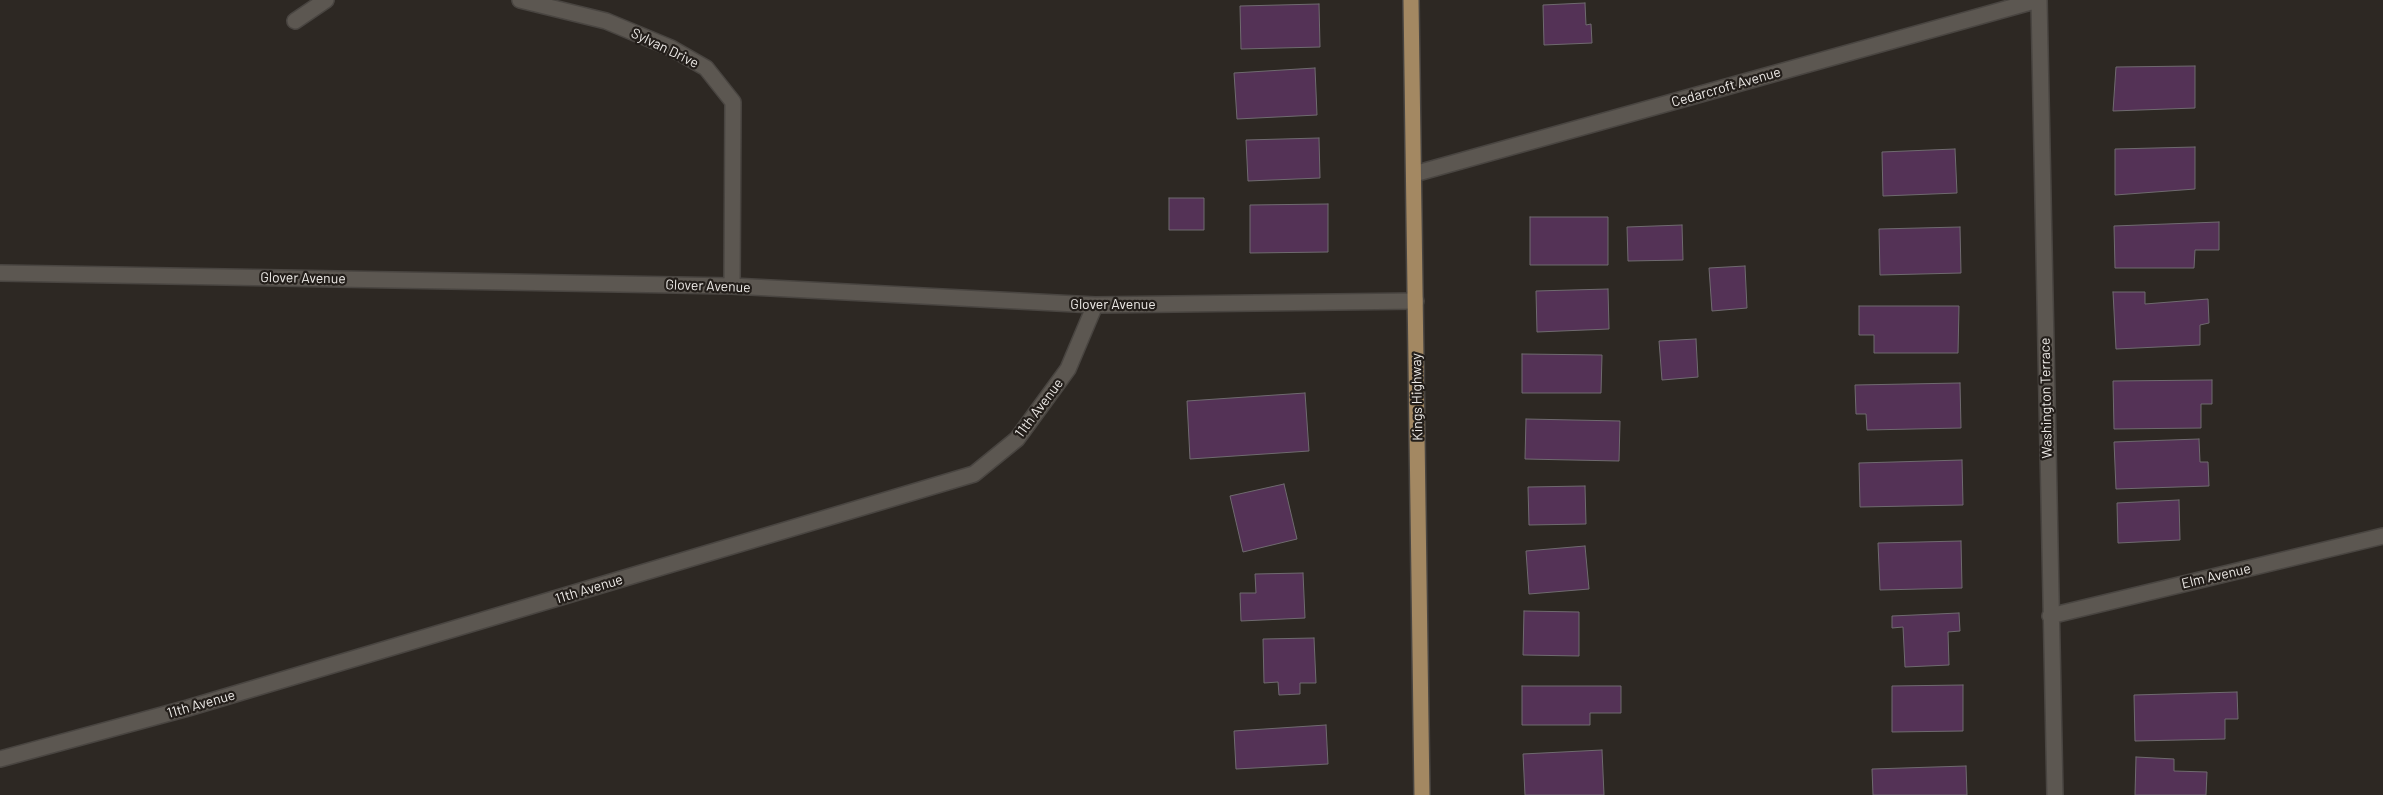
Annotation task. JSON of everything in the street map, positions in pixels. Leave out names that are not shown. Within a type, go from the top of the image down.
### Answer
[{"type":"main road","name":"Kings Highway","points":[[1411,0],[1422,795]]},
{"type":"street","points":[[295,21],[326,0]]},
{"type":"street","name":"Sylvan Drive","points":[[520,0],[606,21],[671,48],[706,68],[734,102],[732,286]]},
{"type":"street","name":"Cedarcroft Avenue","points":[[1414,174],[2039,0]]},
{"type":"street","name":"Washington Terrace","points":[[2039,0],[2055,795]]},
{"type":"street","name":"Glover Avenue","points":[[0,273],[732,286],[1095,305],[1416,301]]},
{"type":"street","name":"11th Avenue","points":[[0,759],[188,708],[974,474],[1017,439],[1068,369],[1095,305]]},
{"type":"street","name":"Elm Avenue","points":[[2050,616],[2383,536]]},
{"type":"building","points":[[1585,3],[1586,25],[1591,24],[1592,43],[1544,45],[1543,5]]},
{"type":"building","points":[[1319,4],[1320,47],[1241,49],[1240,6]]},
{"type":"building","points":[[2195,66],[2195,108],[2113,111],[2116,67]]},
{"type":"building","points":[[1315,68],[1317,115],[1237,119],[1234,73]]},
{"type":"building","points":[[1319,138],[1320,178],[1248,181],[1246,140]]},
{"type":"building","points":[[2195,147],[2195,189],[2115,195],[2115,149]]},
{"type":"building","points":[[1955,149],[1957,193],[1883,196],[1882,152]]},
{"type":"building","points":[[1169,198],[1204,198],[1204,230],[1169,230]]},
{"type":"building","points":[[1328,204],[1328,252],[1250,253],[1250,205]]},
{"type":"building","points":[[1530,217],[1608,217],[1608,265],[1530,265]]},
{"type":"building","points":[[2219,222],[2219,250],[2195,250],[2194,268],[2115,268],[2114,226]]},
{"type":"building","points":[[1682,225],[1683,260],[1628,261],[1627,227]]},
{"type":"building","points":[[1960,227],[1961,273],[1880,275],[1879,229]]},
{"type":"building","points":[[1745,266],[1747,308],[1712,311],[1709,268]]},
{"type":"building","points":[[1608,289],[1609,329],[1537,332],[1536,291]]},
{"type":"building","points":[[2113,292],[2145,292],[2145,304],[2208,299],[2209,323],[2200,325],[2200,345],[2116,349]]},
{"type":"building","points":[[1859,306],[1959,306],[1958,353],[1874,353],[1874,335],[1859,335]]},
{"type":"building","points":[[1696,339],[1698,377],[1662,380],[1659,341]]},
{"type":"building","points":[[1522,354],[1602,355],[1601,393],[1522,393]]},
{"type":"building","points":[[2212,380],[2212,404],[2201,404],[2201,428],[2114,429],[2113,381]]},
{"type":"building","points":[[1960,383],[1961,428],[1867,430],[1866,414],[1856,414],[1855,385]]},
{"type":"building","points":[[1305,393],[1309,451],[1190,459],[1187,401]]},
{"type":"building","points":[[1526,419],[1620,421],[1619,461],[1525,459]]},
{"type":"building","points":[[2199,439],[2200,462],[2208,462],[2209,486],[2116,489],[2114,442]]},
{"type":"building","points":[[1962,460],[1963,505],[1860,507],[1859,463]]},
{"type":"building","points":[[1284,484],[1297,539],[1243,552],[1230,496]]},
{"type":"building","points":[[1585,486],[1586,524],[1529,525],[1528,487]]},
{"type":"building","points":[[2179,500],[2180,540],[2118,543],[2117,503]]},
{"type":"building","points":[[1961,541],[1962,588],[1880,590],[1878,543]]},
{"type":"building","points":[[1585,546],[1589,589],[1529,594],[1526,551]]},
{"type":"building","points":[[1303,573],[1305,618],[1241,621],[1240,593],[1256,593],[1255,574]]},
{"type":"building","points":[[1524,611],[1579,612],[1579,656],[1523,655]]},
{"type":"building","points":[[1959,613],[1960,631],[1948,632],[1949,665],[1905,667],[1903,627],[1892,628],[1892,616]]},
{"type":"building","points":[[1314,638],[1316,683],[1300,683],[1300,694],[1279,695],[1278,682],[1264,683],[1263,639]]},
{"type":"building","points":[[1963,685],[1963,731],[1892,732],[1892,686]]},
{"type":"building","points":[[1522,686],[1621,686],[1621,713],[1590,713],[1590,725],[1522,725]]},
{"type":"building","points":[[2237,692],[2238,719],[2225,719],[2225,739],[2135,741],[2134,695]]},
{"type":"building","points":[[1326,725],[1328,764],[1236,769],[1234,731]]},
{"type":"building","points":[[1602,750],[1604,795],[1525,795],[1523,754]]},
{"type":"building","points":[[2136,757],[2174,759],[2174,771],[2207,772],[2206,795],[2135,795]]},
{"type":"building","points":[[1966,766],[1967,795],[1873,795],[1872,769]]}]
